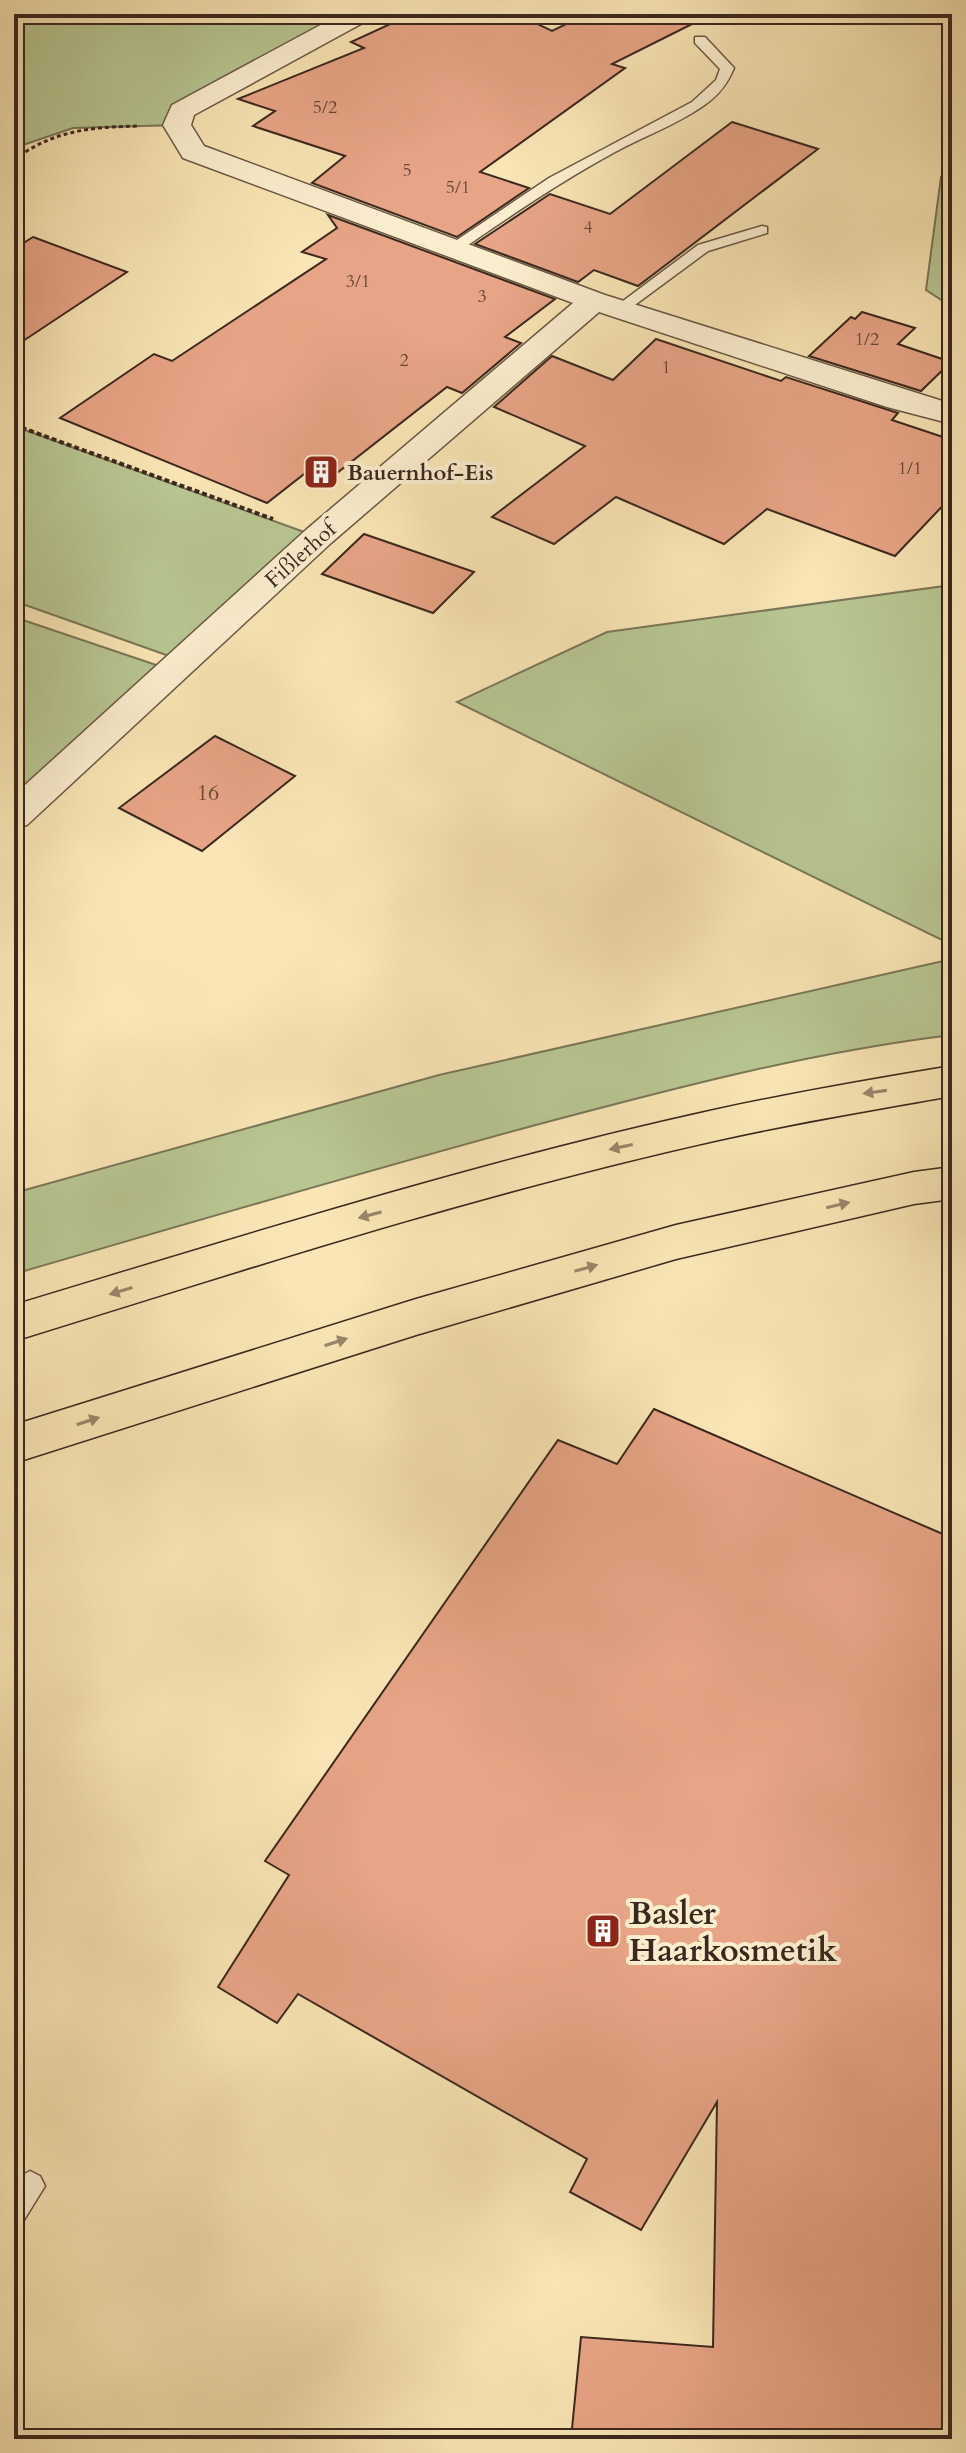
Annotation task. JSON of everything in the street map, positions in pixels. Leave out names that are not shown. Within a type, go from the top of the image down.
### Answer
[{"type":"highway","points":[[14,1323],[357,1218],[601,1151],[848,1096],[952,1081]]},
{"type":"highway","points":[[14,1444],[416,1317],[676,1242],[914,1188],[952,1183]]},
{"type":"street","points":[[361,14],[223,86],[182,111],[177,125],[193,152],[606,306],[898,400],[952,414]]},
{"type":"street","name":"Fißlerhof","points":[[14,816],[319,536],[606,306]]},
{"type":"lane","points":[[453,249],[518,203],[618,145],[667,124],[718,87],[725,78],[727,68],[700,40]]},
{"type":"lane","points":[[606,306],[703,248],[762,230]]},
{"type":"path","points":[[14,160],[32,144],[73,128],[177,125]]},
{"type":"path","points":[[14,425],[319,536]]},
{"type":"green space","points":[[14,14],[361,14],[177,125],[73,128],[14,148]]},
{"type":"green space","points":[[941,177],[952,179],[952,307],[926,290]]},
{"type":"green space","points":[[14,426],[304,532],[172,657],[14,601]]},
{"type":"green space","points":[[952,585],[952,945],[457,702],[607,632]]},
{"type":"green space","points":[[14,617],[165,668],[14,816]]},
{"type":"green space","points":[[952,959],[952,1035],[846,1051],[636,1099],[402,1162],[14,1274],[14,1193],[439,1075]]},
{"type":"building","points":[[412,14],[496,14],[515,22],[525,18],[552,31],[587,14],[712,14],[612,64],[625,68],[480,172],[529,188],[457,237],[312,183],[345,156],[253,126],[275,111],[238,99],[364,48],[351,42]]},
{"type":"building","points":[[732,122],[818,149],[638,286],[594,270],[578,282],[475,244],[550,194],[610,214]]},
{"type":"building","points":[[328,215],[555,299],[505,337],[521,343],[462,393],[447,387],[328,480],[308,471],[267,503],[60,418],[154,354],[172,361],[326,259],[302,252],[337,228]]},
{"type":"building","points":[[33,237],[127,272],[14,347],[14,249]]},
{"type":"building","points":[[862,312],[915,328],[898,344],[951,362],[921,391],[809,356],[851,317],[855,319]]},
{"type":"building","points":[[656,339],[781,381],[786,377],[898,413],[892,420],[952,440],[952,496],[895,556],[767,509],[724,544],[616,497],[554,544],[492,517],[585,446],[494,407],[552,356],[613,380]]},
{"type":"building","points":[[364,534],[474,572],[433,613],[322,574]]},
{"type":"building","points":[[215,736],[295,776],[202,851],[119,808]]},
{"type":"building","name":"Basler Haarkosmetik","points":[[654,1409],[952,1538],[952,2439],[571,2439],[581,2337],[713,2347],[717,2102],[641,2230],[570,2192],[587,2159],[298,1994],[277,2023],[218,1987],[289,1875],[265,1861],[558,1440],[617,1464]]},
{"type":"place","name":"Bauernhof-Eis","points":[[321,472]]},
{"type":"place","name":"Basler Haarkosmetik","points":[[603,1931]]}]
